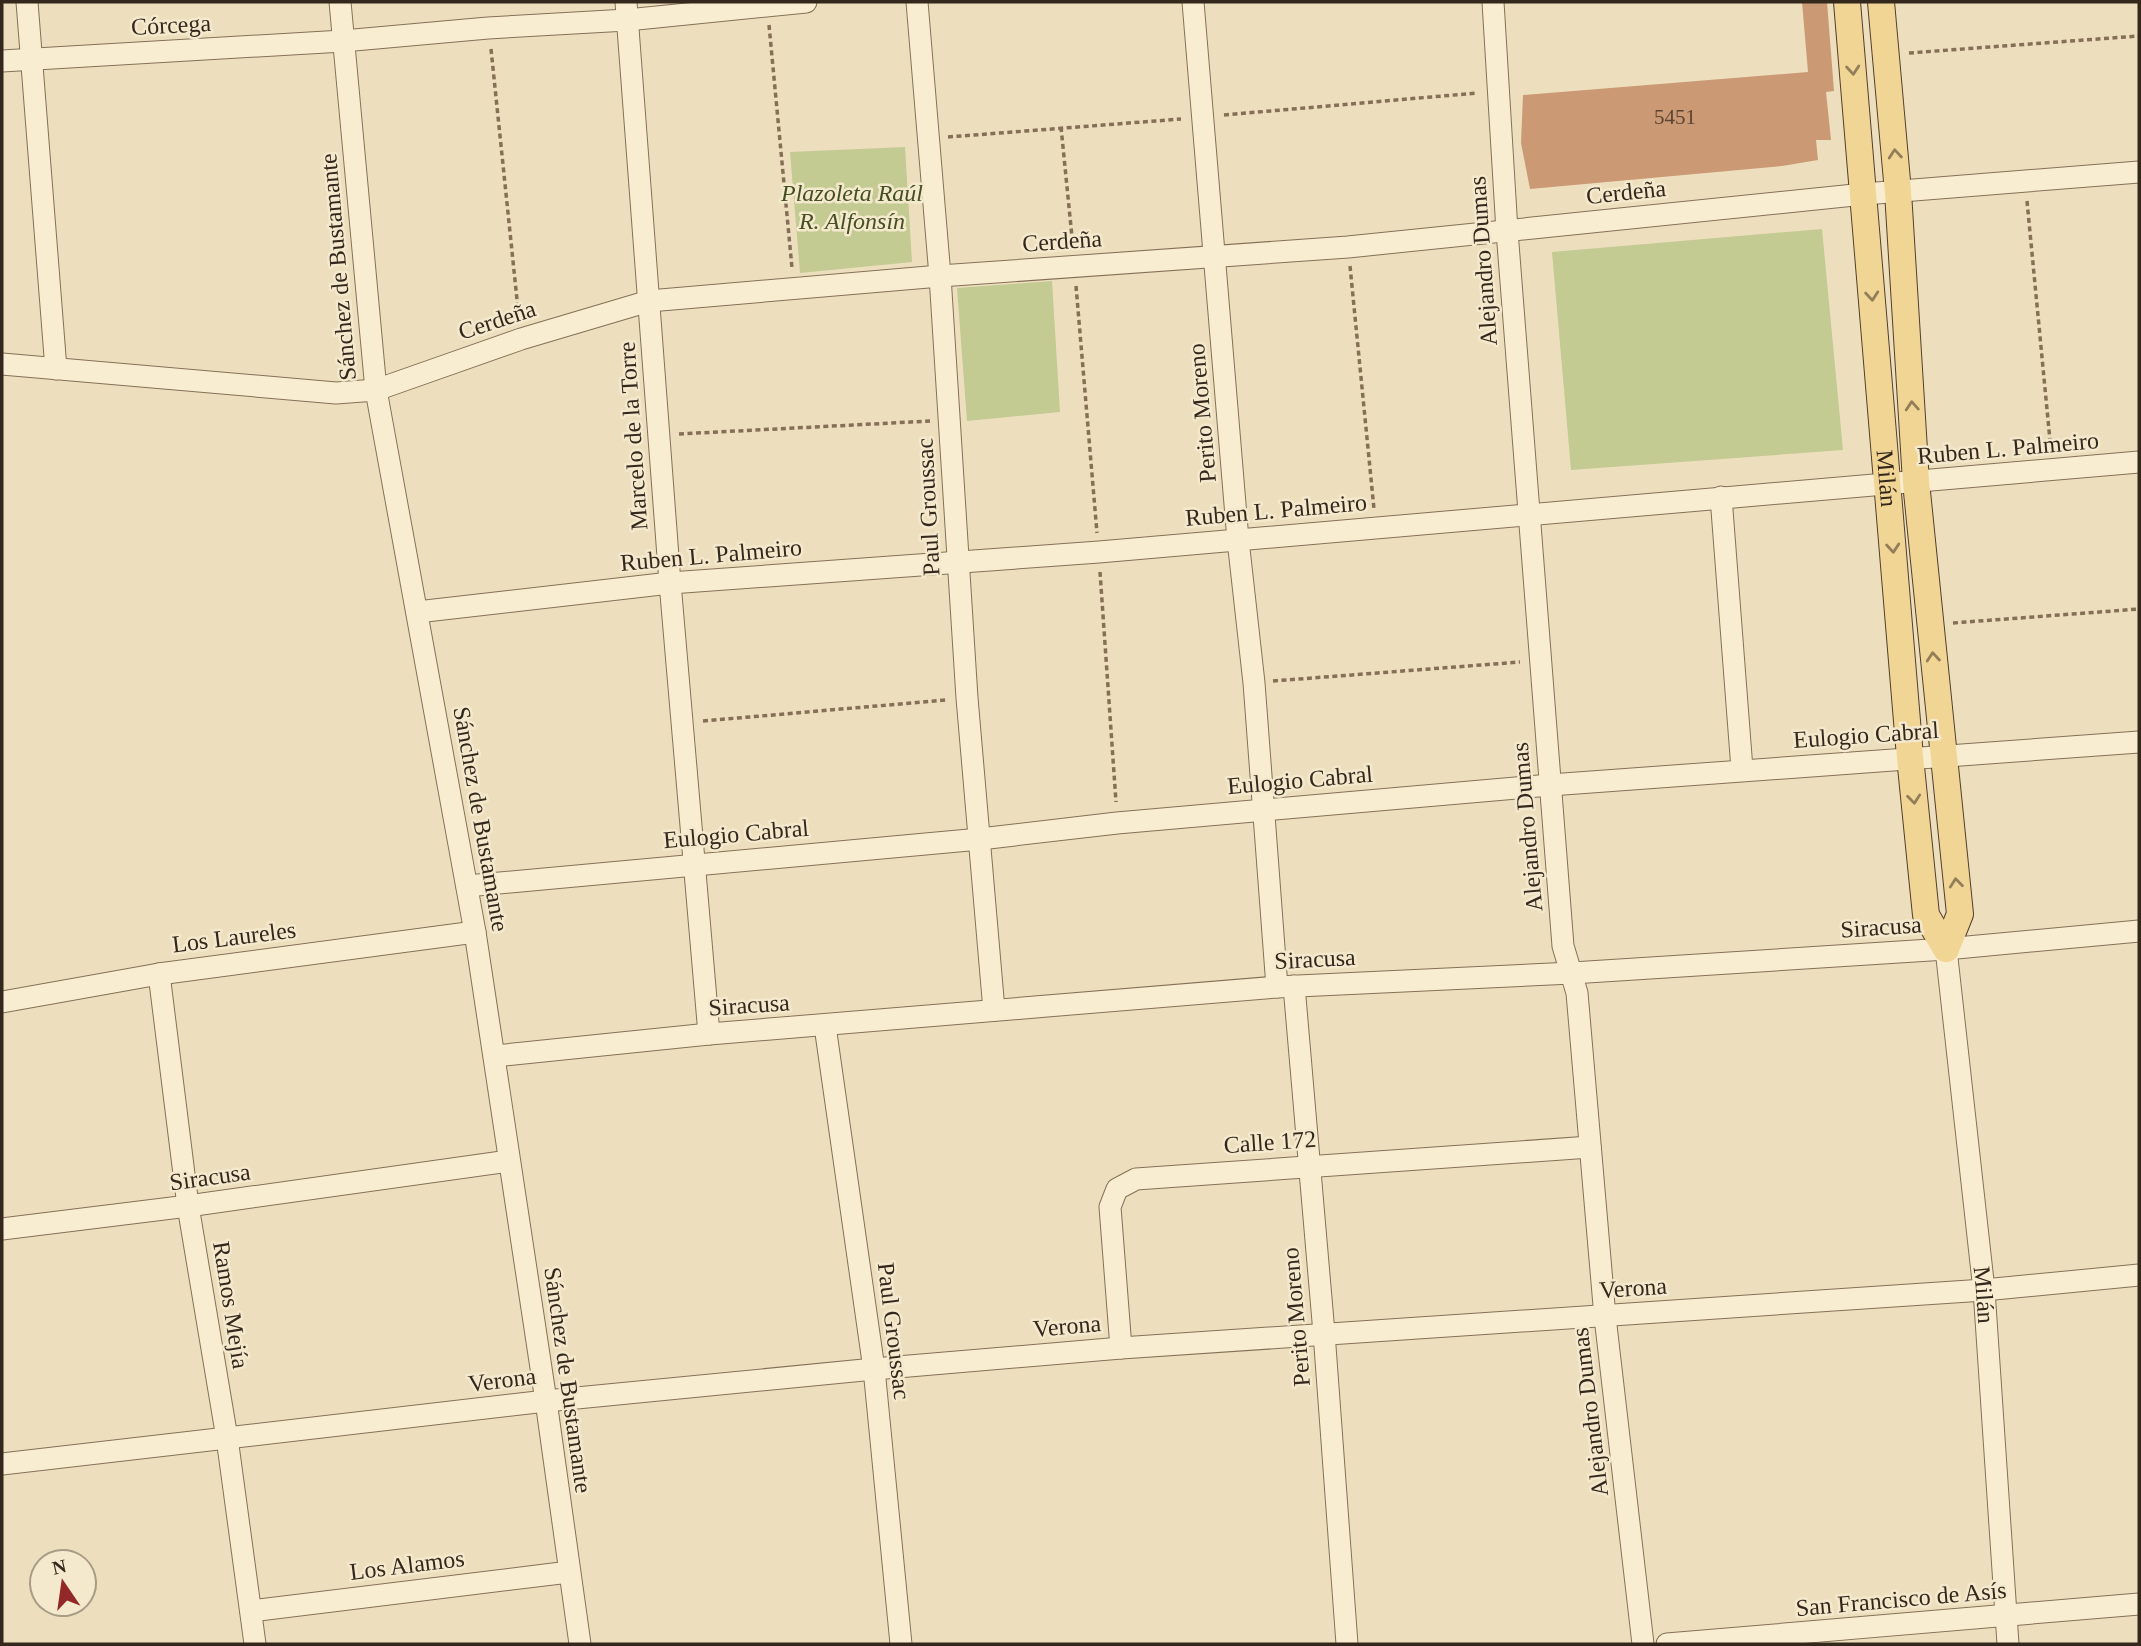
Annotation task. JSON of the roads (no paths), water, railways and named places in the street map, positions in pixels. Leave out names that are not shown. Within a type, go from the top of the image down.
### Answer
[{"type":"main road","name":"Milán","points":[[1847,2],[1910,757],[1926,915],[1946,949]]},
{"type":"main road","name":"Milán","points":[[1881,2],[1898,192],[1916,482],[1959,914],[1946,949]]},
{"type":"street","points":[[27,2],[55,369]]},
{"type":"street","name":"Sánchez de Bustamante","points":[[340,2],[376,390],[475,932],[580,1644]]},
{"type":"street","name":"Córcega","points":[[2,61],[343,41],[488,28],[626,11],[806,2]]},
{"type":"street","name":"Paul Groussac","points":[[918,2],[940,276],[967,698],[995,1010]]},
{"type":"street","name":"Perito Moreno","points":[[1193,2],[1238,540],[1254,683],[1264,809],[1310,1166],[1347,1644]]},
{"type":"street","name":"Alejandro Dumas","points":[[1493,2],[1507,231],[1563,946],[1577,993],[1605,1317],[1643,1644]]},
{"type":"street","name":"Marcelo de la Torre","points":[[626,11],[670,583],[709,1034]]},
{"type":"street","name":"Cerdeña","points":[[2,364],[336,393],[376,390],[522,339],[649,301],[940,276],[1348,247],[1864,194],[2139,172]]},
{"type":"street","name":"Ruben L. Palmeiro","points":[[417,612],[670,583],[1099,552],[2139,461]]},
{"type":"street","points":[[1721,498],[1742,769]]},
{"type":"street","name":"Eulogio Cabral","points":[[467,886],[979,839],[1264,809],[1742,769],[2139,742]]},
{"type":"street","name":"Siracusa","points":[[495,1056],[709,1034],[1285,986],[1572,973],[1946,949],[2139,931]]},
{"type":"street","name":"Los Laureles","points":[[2,1002],[159,974],[475,932]]},
{"type":"street","name":"Milán","points":[[1946,949],[1984,1290],[2008,1644]]},
{"type":"street","name":"Ramos Mejía","points":[[159,974],[188,1206],[227,1438],[255,1644]]},
{"type":"street","name":"Paul Groussac","points":[[825,1026],[874,1369],[901,1644]]},
{"type":"street","name":"Calle 172","points":[[1121,1348],[1110,1207],[1117,1189],[1136,1179],[1590,1147]]},
{"type":"street","name":"Siracusa","points":[[2,1228],[188,1206],[509,1161]]},
{"type":"street","name":"Verona","points":[[2,1464],[546,1402],[874,1369],[1324,1333],[1605,1317],[1984,1290],[2139,1275]]},
{"type":"street","name":"Los Alamos","points":[[251,1611],[569,1572]]},
{"type":"street","name":"San Francisco de Asís","points":[[1667,1644],[1807,1639],[2139,1604]]},
{"type":"park label","name":"Plazoleta Raúl R. Alfonsín","points":[[852,207]]}]
